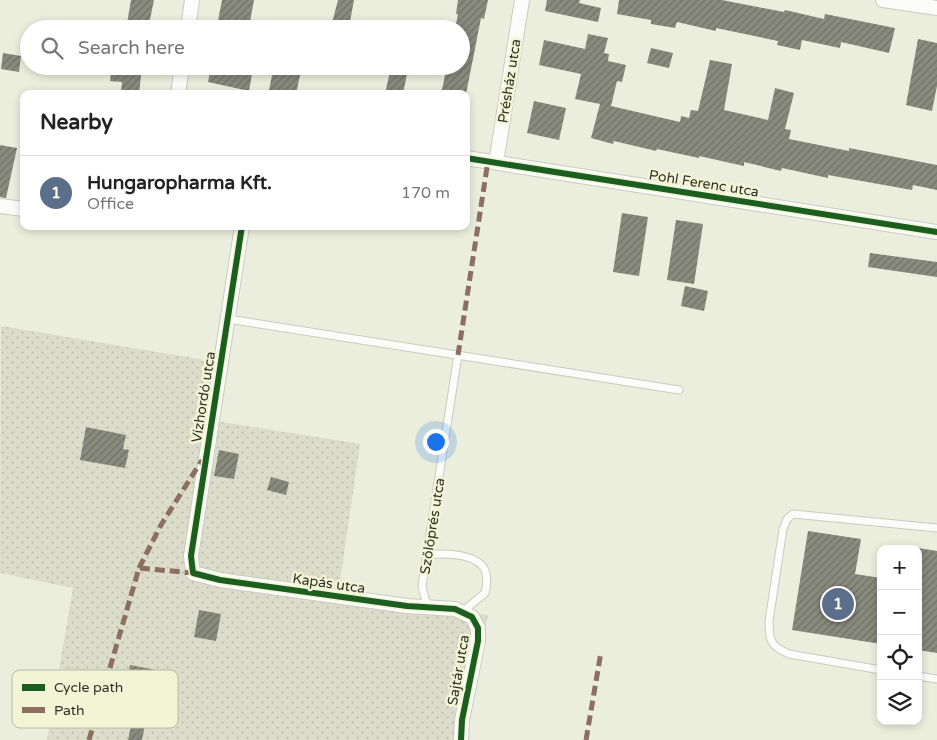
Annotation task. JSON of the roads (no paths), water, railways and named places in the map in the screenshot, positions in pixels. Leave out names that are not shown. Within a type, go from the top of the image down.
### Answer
[{"type":"street","points":[[189,20],[192,0]]},
{"type":"street","name":"Présház utca","points":[[496,163],[522,0]]},
{"type":"street","points":[[883,0],[937,8]]},
{"type":"street","points":[[179,90],[181,75]]},
{"type":"street","name":"Pohl Ferenc utca","points":[[470,159],[937,232]]},
{"type":"street","points":[[0,206],[20,209]]},
{"type":"street","name":"Vízhordó utca","points":[[193,573],[191,556],[241,230]]},
{"type":"street","name":"Kapás utca","points":[[193,573],[220,580],[407,606],[455,609],[462,612]]},
{"type":"street","name":"Sajtár utca","points":[[461,740],[462,720],[478,641],[478,628],[472,617],[462,612]]},
{"type":"lane","points":[[228,319],[679,390]]},
{"type":"lane","name":"Szőlőprés utca","points":[[427,606],[422,586],[458,355]]},
{"type":"lane","points":[[877,669],[788,654],[772,644],[769,636],[769,621],[783,529],[787,519],[793,514],[937,528]]},
{"type":"lane","points":[[427,555],[442,553],[458,555],[473,560],[484,568],[487,580],[485,594],[462,612]]},
{"type":"lane","points":[[922,677],[937,679]]},
{"type":"place","name":"Hungaropharma Kft.","points":[[838,604]]}]
